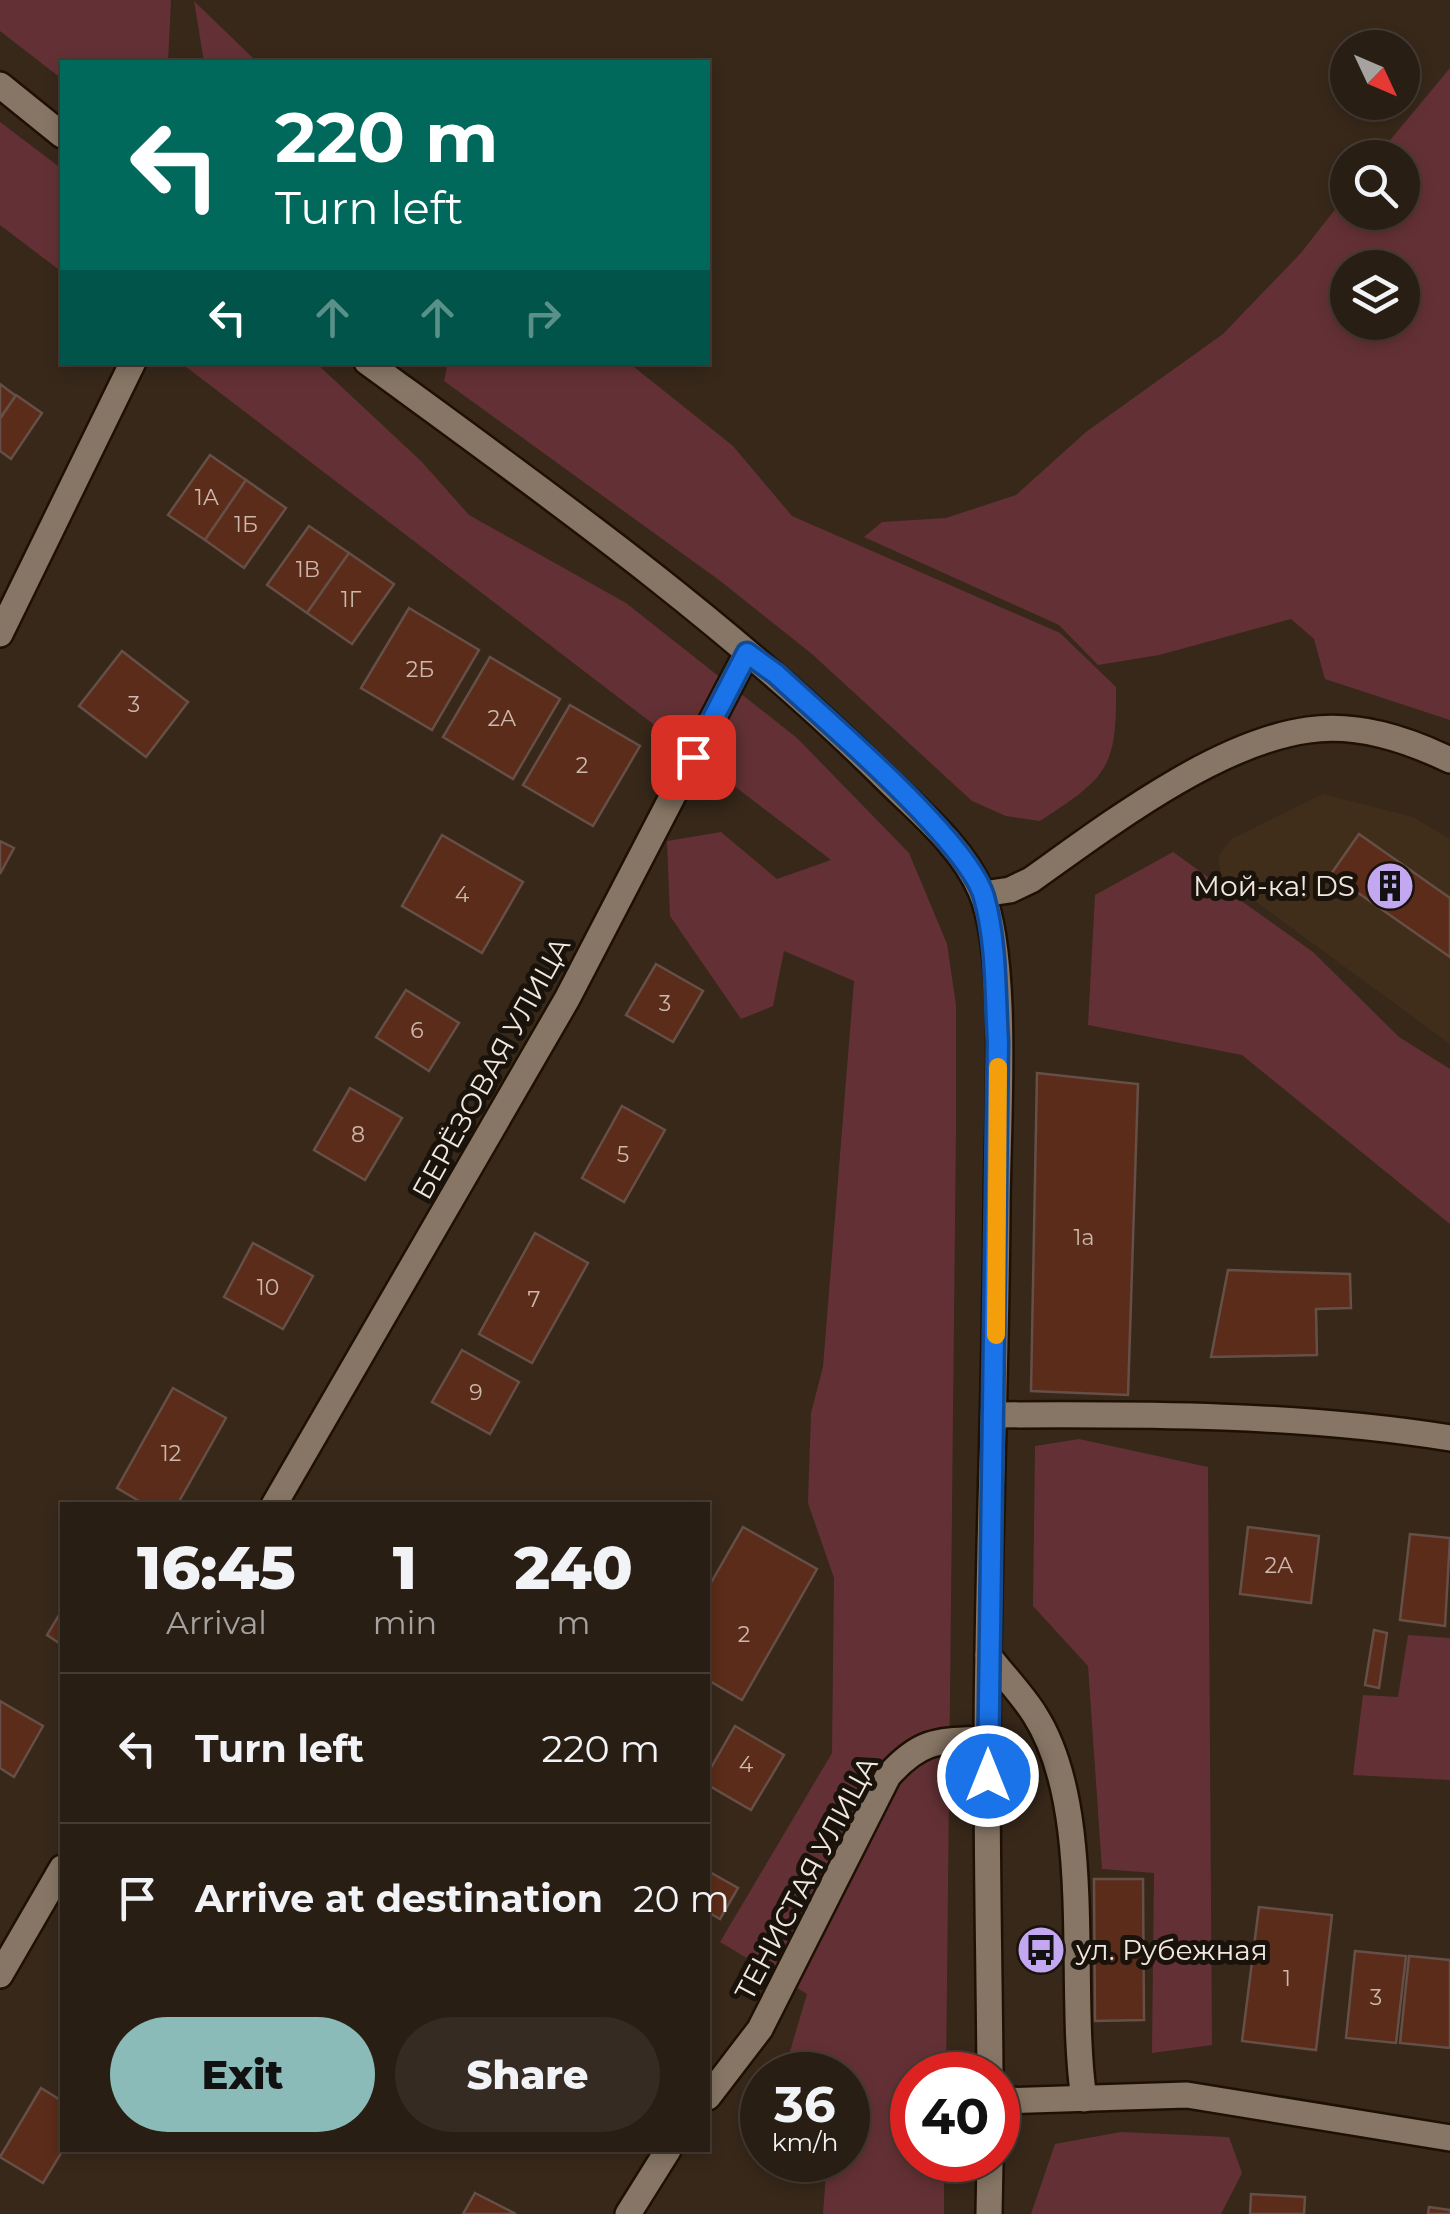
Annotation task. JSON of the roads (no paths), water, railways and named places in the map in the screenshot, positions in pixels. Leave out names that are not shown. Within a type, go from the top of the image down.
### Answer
[{"type":"street","points":[[0,84],[60,134]]},
{"type":"street","points":[[0,634],[132,365]]},
{"type":"street","points":[[371,365],[508,465],[776,674],[931,823],[964,861],[983,894],[994,956],[998,1042],[995,1415],[988,1655],[990,2052]]},
{"type":"street","name":"БЕРЁЗОВАЯ УЛИЦА","points":[[276,1502],[567,1000],[747,653]]},
{"type":"street","points":[[983,894],[1010,890],[1031,880],[1173,786],[1226,758],[1276,739],[1308,730],[1380,734],[1450,760]]},
{"type":"street","points":[[995,1415],[1122,1414],[1356,1423],[1450,1438]]},
{"type":"street","points":[[988,1655],[1036,1716],[1057,1766],[1071,1831],[1076,2053],[1084,2098]]},
{"type":"street","name":"ТЕНИСТАЯ УЛИЦА","points":[[710,2094],[760,2028],[888,1776],[908,1754],[929,1741],[988,1739]]},
{"type":"street","points":[[0,1976],[60,1871]]},
{"type":"street","points":[[1020,2100],[1188,2095],[1450,2138]]},
{"type":"street","points":[[628,2214],[667,2152]]},
{"type":"street","points":[[988,2214],[989,2182]]},
{"type":"place","name":"Мой-ка! DS","points":[[1390,886]]},
{"type":"place","name":"ул. Рубежная","points":[[1041,1950]]}]
